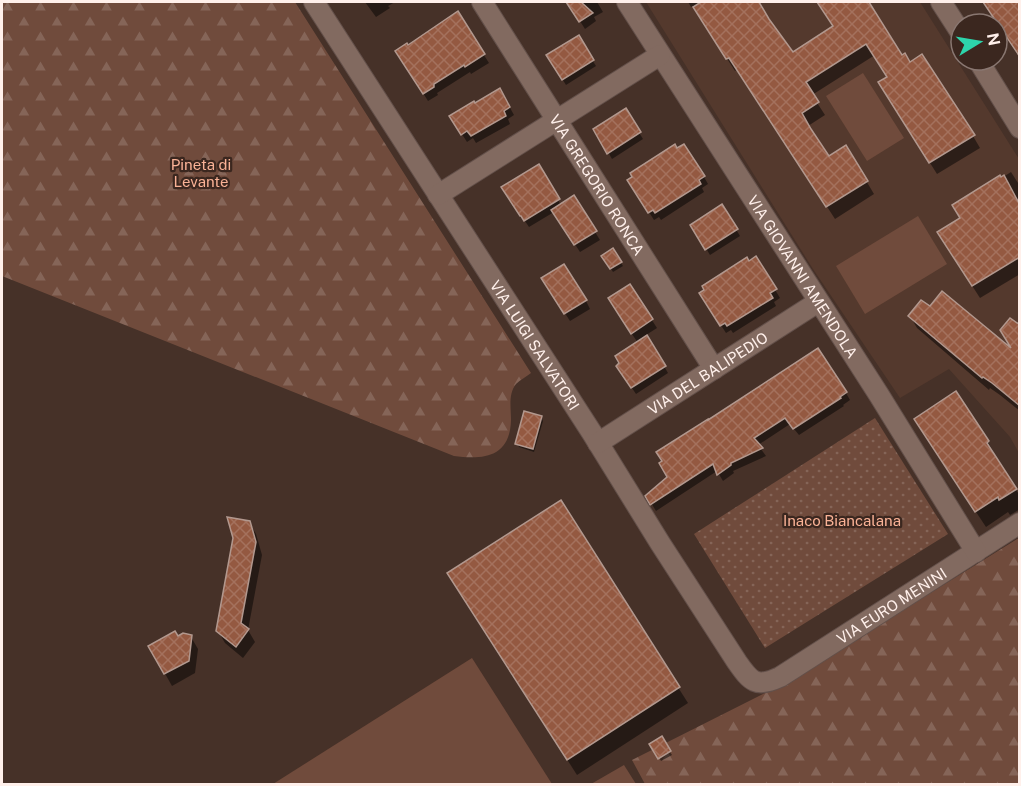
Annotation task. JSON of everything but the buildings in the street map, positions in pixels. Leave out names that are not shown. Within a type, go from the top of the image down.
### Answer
[{"type":"street","name":"VIA LUIGI SALVATORI","points":[[314,2],[737,663],[750,680],[760,682]]},
{"type":"street","name":"VIA GREGORIO RONCA","points":[[482,2],[714,369]]},
{"type":"street","name":"VIA GIOVANNI AMENDOLA","points":[[627,2],[879,395],[976,552]]},
{"type":"street","points":[[438,195],[660,55]]},
{"type":"street","points":[[985,72],[1020,128]]},
{"type":"street","name":"VIA DEL BALIPEDIO","points":[[598,443],[818,302]]},
{"type":"street","name":"VIA EURO MENINI","points":[[760,682],[780,677],[826,645],[1020,523]]},
{"type":"shaded area","points":[[646,2],[920,2],[949,48],[949,72],[964,72],[1019,159],[1019,453],[1010,437],[949,369],[900,398],[813,269]]},
{"type":"green space","name":"Pineta di Levante","points":[[2,2],[295,2],[531,373],[513,388],[509,432],[506,442],[500,449],[485,456],[454,456],[2,276]]},
{"type":"green space","points":[[863,73],[904,138],[867,161],[826,96]]},
{"type":"green space","points":[[918,216],[947,264],[865,314],[836,266]]},
{"type":"green space","name":"Inaco Biancalana","points":[[875,418],[948,534],[765,648],[694,534]]},
{"type":"green space","points":[[1019,538],[1019,784],[645,784],[632,760],[789,681]]},
{"type":"green space","points":[[472,658],[552,784],[273,784]]},
{"type":"green space","points":[[624,765],[636,784],[591,784]]}]
